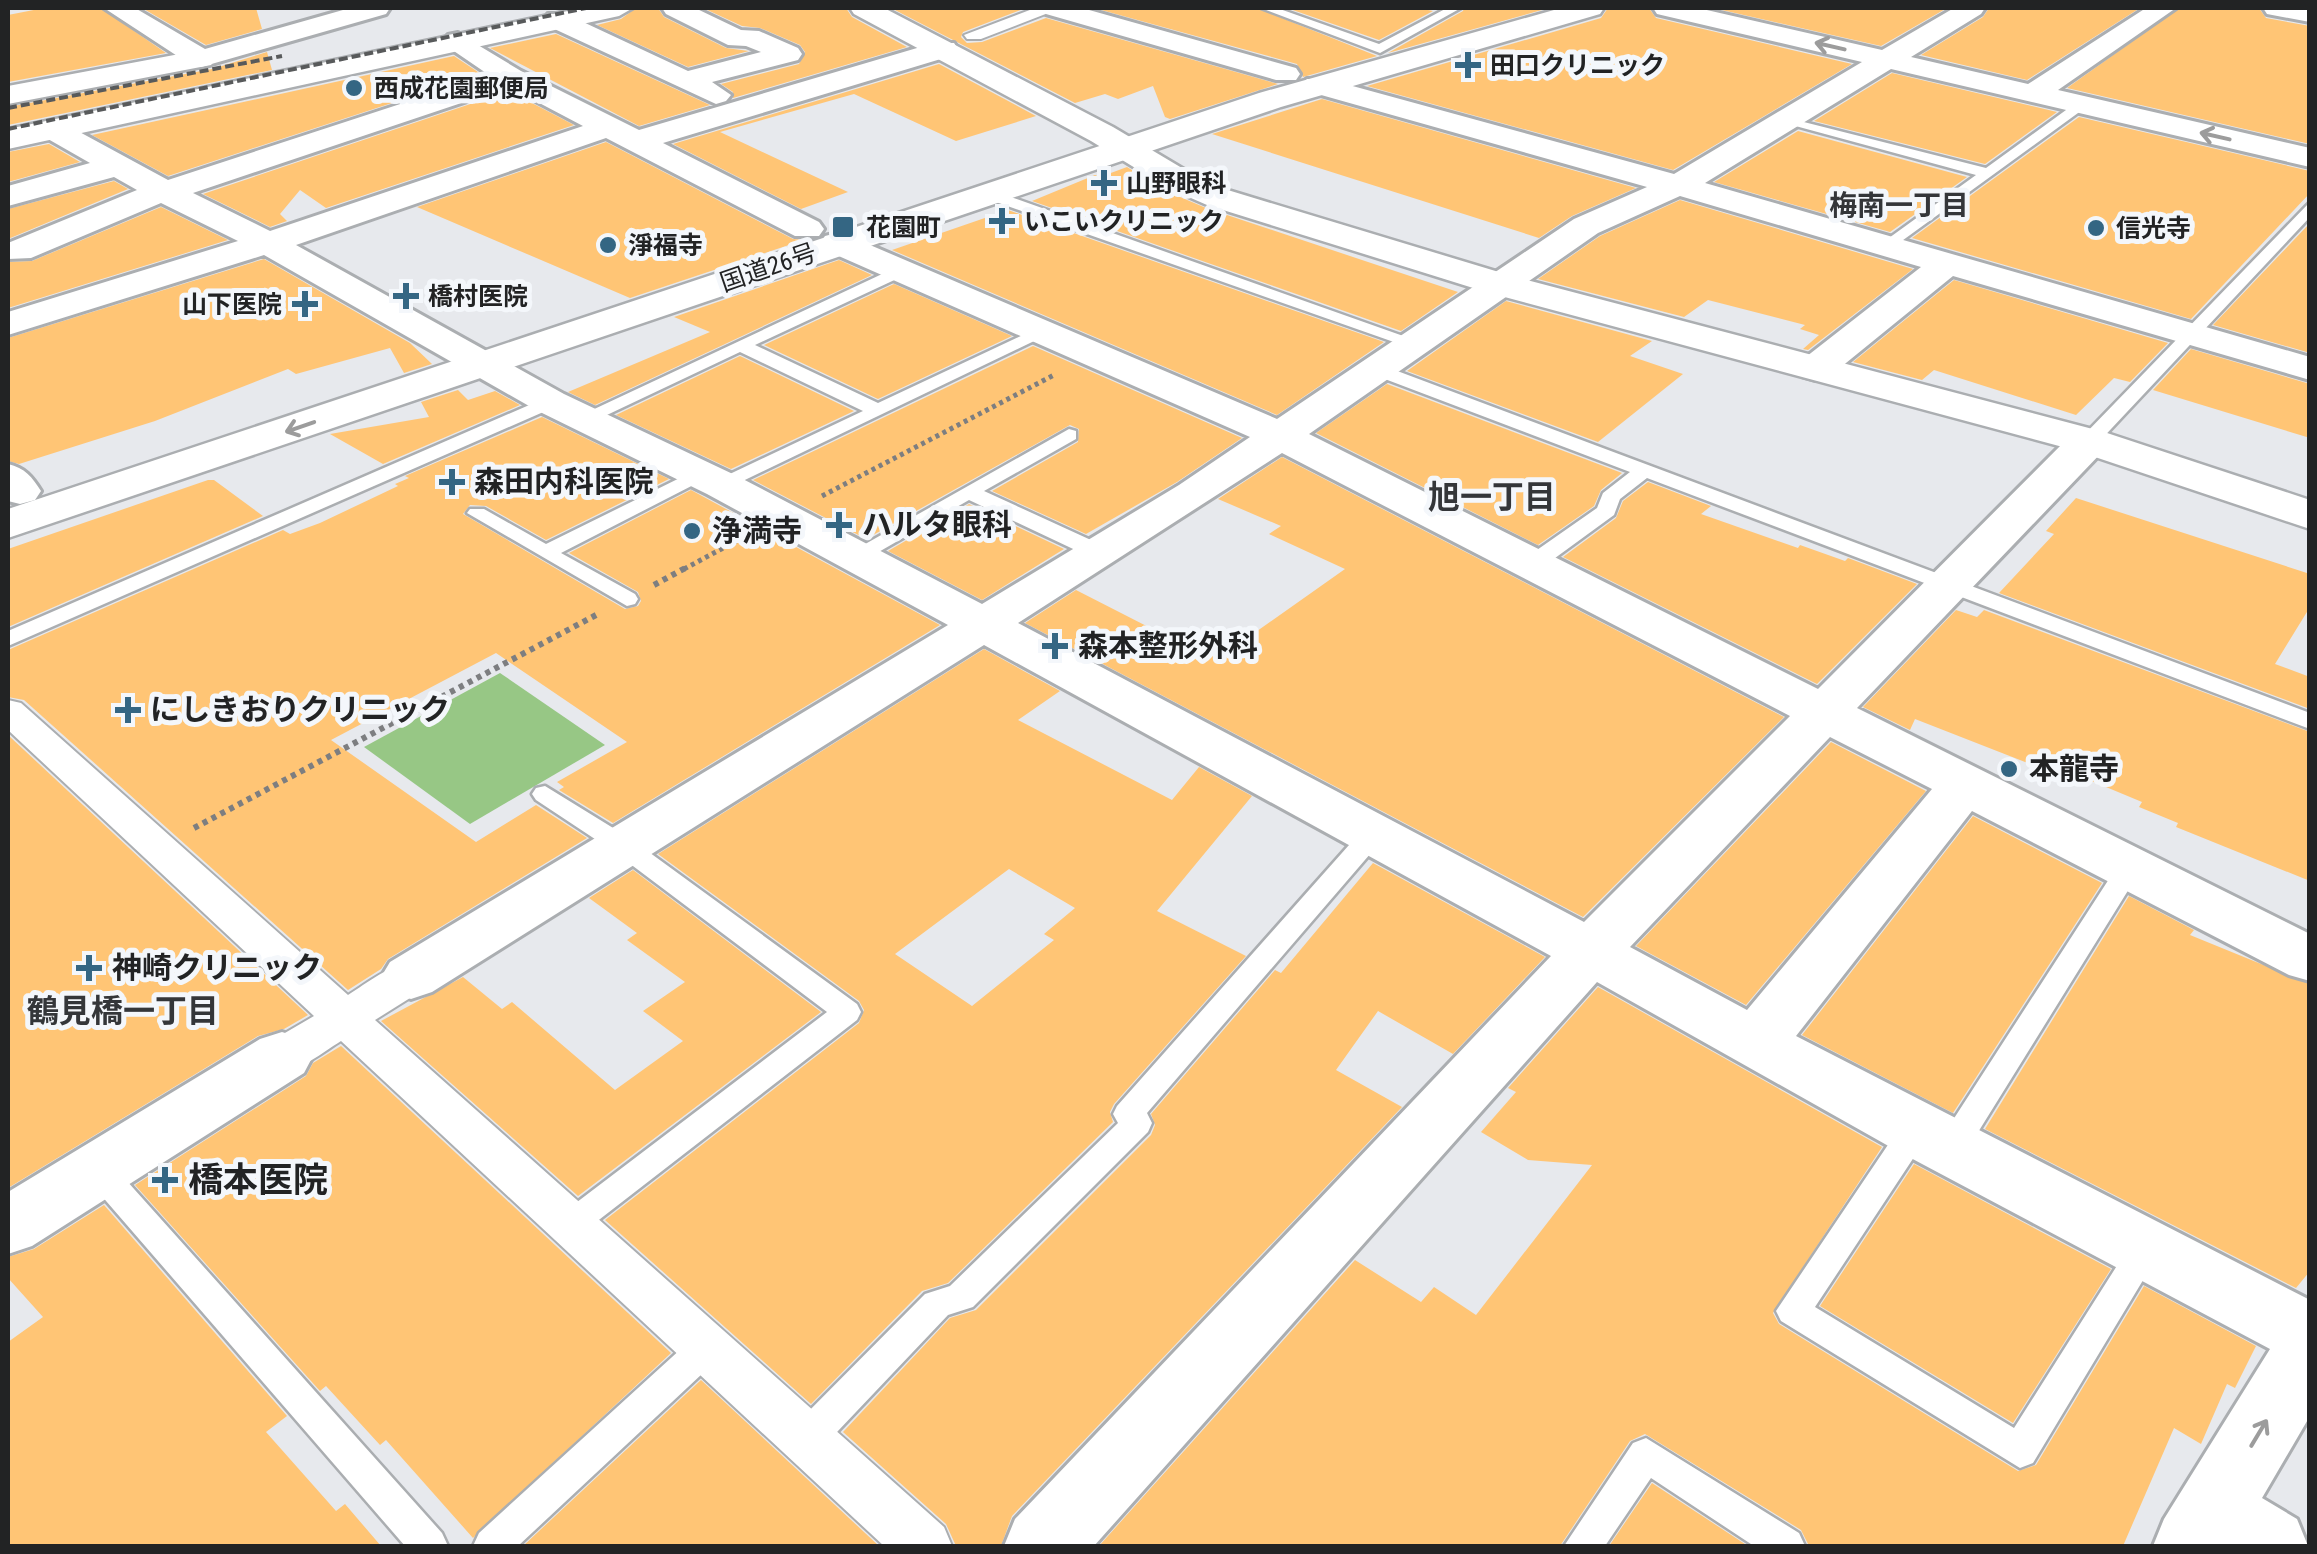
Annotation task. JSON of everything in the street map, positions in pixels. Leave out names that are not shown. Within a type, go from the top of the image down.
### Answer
[{"type":"main road","points":[[30,134],[618,8]]},
{"type":"main road","points":[[864,8],[1119,135]]},
{"type":"main road","points":[[903,8],[1119,135],[1180,181],[1219,198],[1499,284],[2088,441],[2310,515]]},
{"type":"main road","name":"国道26号","points":[[1301,79],[1380,49],[1532,8]]},
{"type":"main road","name":"国道26号","points":[[11,497],[472,357],[1119,135],[1301,79],[1590,8]]},
{"type":"main road","points":[[8,95],[202,59],[393,13]]},
{"type":"main road","name":"国道26号","points":[[822,236],[985,193],[1119,135]]},
{"type":"street","points":[[117,8],[202,59]]},
{"type":"street","points":[[675,8],[738,39],[748,36],[788,54],[685,80]]},
{"type":"street","points":[[974,35],[1053,8],[2310,369]]},
{"type":"street","points":[[1666,8],[2310,158]]},
{"type":"street","points":[[8,1226],[1194,494],[1586,226],[1678,185],[1972,8]]},
{"type":"street","points":[[2034,94],[2163,8]]},
{"type":"street","points":[[2276,8],[2310,14]]},
{"type":"street","points":[[557,20],[744,108]]},
{"type":"street","points":[[458,41],[510,76],[822,236],[897,272],[1046,331],[1280,435],[2310,960]]},
{"type":"street","points":[[8,324],[268,242],[536,150],[744,108],[944,49]]},
{"type":"street","points":[[159,68],[194,99]]},
{"type":"street","points":[[75,303],[13,247],[165,191],[510,76]]},
{"type":"street","points":[[380,118],[438,130]]},
{"type":"street","points":[[30,134],[116,166],[268,242],[566,410],[855,556],[1374,832],[1933,1140],[2310,1336]]},
{"type":"street","points":[[478,138],[536,150]]},
{"type":"street","points":[[8,196],[116,166]]},
{"type":"street","points":[[1816,368],[1947,264]]},
{"type":"street","points":[[1043,1546],[1590,952],[2088,441]]},
{"type":"street","points":[[8,710],[924,1546]]},
{"type":"street","points":[[1758,1041],[1964,785]]},
{"type":"street","points":[[2225,1535],[2310,1348]]},
{"type":"lane","points":[[1267,8],[1380,49],[1455,8]]},
{"type":"lane","points":[[1888,246],[2082,105]]},
{"type":"lane","points":[[1784,121],[1988,173]]},
{"type":"lane","points":[[985,193],[1414,343]]},
{"type":"lane","points":[[2088,441],[2310,207]]},
{"type":"lane","points":[[8,639],[566,410],[742,346],[897,272]]},
{"type":"lane","points":[[546,552],[878,411],[1046,331]]},
{"type":"lane","points":[[742,346],[878,411]]},
{"type":"lane","points":[[1376,369],[2310,722]]},
{"type":"lane","points":[[855,556],[1069,436]]},
{"type":"lane","points":[[1532,564],[1608,511],[1610,497],[1644,471]]},
{"type":"lane","points":[[968,492],[1096,552]]},
{"type":"lane","points":[[477,513],[627,599]]},
{"type":"lane","points":[[545,794],[847,1012],[571,1224]]},
{"type":"lane","points":[[806,1439],[937,1304],[961,1297],[1137,1124],[1128,1114],[1374,832]]},
{"type":"lane","points":[[2129,868],[1933,1140],[1793,1312],[2020,1451],[2144,1252]]},
{"type":"lane","points":[[98,1170],[429,1546]]},
{"type":"lane","points":[[492,1546],[706,1348]]},
{"type":"lane","points":[[1583,1546],[1646,1455],[1786,1546]]},
{"type":"green space","points":[[500,673],[605,745],[470,824],[364,747]]},
{"type":"building","points":[[44,8],[101,8],[166,53],[8,82],[8,15]]},
{"type":"building","points":[[142,8],[256,8],[262,29],[206,45]]},
{"type":"building","points":[[636,8],[658,8],[664,17],[726,48],[749,51],[688,67],[597,25],[621,19]]},
{"type":"building","points":[[703,8],[846,8],[852,17],[907,47],[733,98],[733,92],[721,84],[799,64],[805,52],[800,45]]},
{"type":"building","points":[[891,8],[1026,8],[963,32],[961,37],[967,43],[982,42],[1046,18],[1278,84],[1170,119],[1165,117],[1153,86],[1118,99],[1105,94],[1075,103]]},
{"type":"building","points":[[1094,8],[1257,8],[1377,56],[1303,77],[1297,64]]},
{"type":"building","points":[[1287,8],[1418,8],[1433,11],[1379,40]]},
{"type":"building","points":[[1549,8],[1388,53],[1463,11]]},
{"type":"building","points":[[1608,8],[1649,8],[1656,18],[1852,64],[1673,170],[1367,86],[1601,18]]},
{"type":"building","points":[[1713,8],[1947,8],[1881,46]]},
{"type":"building","points":[[1989,8],[2140,8],[2027,80],[1921,55],[1983,17]]},
{"type":"building","points":[[2179,8],[2259,8],[2266,18],[2310,26],[2310,144],[2067,88]]},
{"type":"building","points":[[556,34],[710,105],[639,126],[490,48]]},
{"type":"building","points":[[267,52],[272,70],[8,125],[8,107],[212,69]]},
{"type":"building","points":[[454,56],[481,74],[168,176],[92,135]]},
{"type":"building","points":[[939,64],[1036,116],[956,141],[854,94],[720,132],[848,192],[801,209],[673,144]]},
{"type":"building","points":[[1892,73],[2057,112],[1985,164],[1814,121]]},
{"type":"building","points":[[509,91],[574,125],[326,208],[300,190],[280,214],[287,221],[270,227],[203,194]]},
{"type":"building","points":[[1322,99],[1636,188],[1572,216],[1539,238],[1212,134]]},
{"type":"building","points":[[2079,117],[2310,171],[2310,193],[2191,319],[1912,238]]},
{"type":"building","points":[[1798,131],[1967,177],[1890,232],[1714,182]]},
{"type":"building","points":[[606,142],[793,239],[804,240],[630,298],[417,207]]},
{"type":"building","points":[[49,144],[80,162],[8,182],[8,152]]},
{"type":"building","points":[[1127,167],[1166,191],[1206,208],[1458,292],[1401,331],[1032,201],[1095,175],[1100,177]]},
{"type":"building","points":[[114,181],[128,189],[8,239],[8,209]]},
{"type":"building","points":[[1680,200],[1913,269],[1808,350],[1803,349],[1819,335],[1800,329],[1805,325],[1708,300],[1684,317],[1538,279],[1600,236]]},
{"type":"building","points":[[161,207],[228,240],[8,308],[8,262],[32,261]]},
{"type":"building","points":[[1008,210],[1384,342],[1277,415],[892,250]]},
{"type":"building","points":[[2310,223],[2310,353],[2213,325]]},
{"type":"building","points":[[264,259],[410,343],[432,364],[404,373],[390,348],[296,374],[288,369],[155,421],[19,464],[8,461],[8,338]]},
{"type":"building","points":[[839,260],[872,275],[595,405],[568,392],[710,332],[674,317]]},
{"type":"building","points":[[1954,280],[2168,343],[2130,382],[2114,378],[2076,415],[1934,370],[1922,380],[1853,362]]},
{"type":"building","points":[[894,284],[1012,336],[878,399],[764,345]]},
{"type":"building","points":[[1506,301],[1652,341],[1630,356],[1683,374],[1598,442],[1407,371]]},
{"type":"building","points":[[1033,346],[1242,438],[1177,482],[1086,534],[992,491],[1078,442],[1079,429],[1070,425],[866,539],[753,480]]},
{"type":"building","points":[[2191,349],[2310,384],[2310,438],[2153,390]]},
{"type":"building","points":[[740,356],[854,411],[731,469],[616,415]]},
{"type":"building","points":[[1387,384],[1622,473],[1601,490],[1594,506],[1538,545],[1316,433]]},
{"type":"building","points":[[458,390],[468,400],[495,391],[520,405],[383,464],[330,434],[429,417],[421,402]]},
{"type":"building","points":[[542,417],[669,479],[546,540],[486,506],[470,505],[463,514],[625,609],[638,606],[638,592],[569,553],[691,490],[940,625],[613,823],[559,790],[564,787],[557,782],[627,742],[496,653],[331,740],[476,842],[536,805],[587,838],[388,959],[381,969],[348,990],[24,700],[8,697],[8,650],[283,530],[290,534],[320,523],[398,486],[395,484],[409,478],[405,476]]},
{"type":"building","points":[[1282,457],[1784,717],[1583,917],[1025,623],[1076,590],[1168,637],[1180,629],[1226,653],[1345,569],[1269,534],[1281,526],[1218,499]]},
{"type":"building","points":[[214,480],[263,516],[8,627],[8,549]]},
{"type":"building","points":[[1648,482],[1711,506],[1701,514],[1798,548],[1800,545],[1845,561],[1848,558],[1917,584],[1817,684],[1563,557],[1616,518],[1623,501]]},
{"type":"building","points":[[2076,498],[2310,574],[2310,607],[2275,664],[2310,677],[2310,709],[1999,593],[2054,534],[2046,531]]},
{"type":"building","points":[[969,504],[1064,549],[982,600],[888,551]]},
{"type":"building","points":[[1956,610],[1977,617],[1984,610],[2310,732],[2310,881],[2176,827],[2178,823],[2139,807],[2142,802],[2070,772],[2066,778],[1915,719],[1910,730],[1863,707]]},
{"type":"building","points":[[984,649],[1060,691],[1018,720],[1172,800],[1199,767],[1252,796],[1157,911],[1246,956],[1114,1104],[1110,1112],[1113,1122],[948,1283],[922,1291],[811,1404],[605,1220],[859,1023],[864,1010],[859,1001],[658,854]],"holes":[[[1009,869],[1075,908],[1044,934],[1054,940],[972,1006],[895,954]]]},
{"type":"building","points":[[8,735],[308,1015],[284,1029],[258,1036],[8,1188]]},
{"type":"building","points":[[1831,742],[1926,791],[1746,1005],[1636,946]]},
{"type":"building","points":[[1973,816],[2102,883],[1953,1113],[1802,1035]]},
{"type":"building","points":[[1373,863],[1545,957],[1453,1054],[1378,1011],[1336,1070],[1402,1107],[1012,1516],[1001,1546],[956,1546],[946,1524],[843,1432],[950,1318],[976,1310],[1151,1135],[1155,1125],[1151,1114],[1275,970],[1281,973]]},
{"type":"building","points":[[633,870],[821,1012],[578,1196],[381,1021],[463,977],[502,1009],[512,1002],[615,1090],[683,1041],[643,1011],[685,982],[627,940],[637,933],[589,898]]},
{"type":"building","points":[[2129,896],[2194,930],[2190,935],[2310,984],[2310,1271],[2296,1288],[1985,1129]]},
{"type":"building","points":[[1598,987],[1882,1147],[1773,1313],[1779,1324],[2018,1471],[2036,1465],[2144,1286],[2256,1346],[2235,1388],[2227,1384],[2201,1444],[2174,1428],[2123,1546],[1809,1546],[1801,1530],[1645,1434],[1630,1441],[1560,1546],[1099,1546],[1355,1260],[1421,1302],[1434,1287],[1476,1315],[1592,1165],[1528,1160],[1481,1132],[1516,1092],[1508,1088]]},
{"type":"building","points":[[341,1046],[671,1353],[473,1538],[386,1440],[380,1445],[326,1386],[320,1391],[135,1185],[306,1076],[313,1063]]},
{"type":"building","points":[[1914,1164],[2111,1269],[2013,1423],[1820,1306]]},
{"type":"building","points":[[104,1205],[287,1416],[266,1432],[336,1511],[345,1504],[381,1546],[8,1546],[8,1342],[43,1317],[8,1278],[8,1257],[34,1249]]},
{"type":"building","points":[[701,1380],[879,1546],[523,1546]]},
{"type":"building","points":[[1652,1483],[1748,1546],[1609,1546]]},
{"type":"railway","points":[[8,129],[586,8]]},
{"type":"railway","points":[[8,108],[282,56]]},
{"type":"place","name":"田口クリニック","points":[[1468,65]]},
{"type":"place","name":"西成花園郵便局","points":[[354,88]]},
{"type":"place","name":"山野眼科","points":[[1104,183]]},
{"type":"place","name":"いこいクリニック","points":[[1002,221]]},
{"type":"place","name":"花園町","points":[[843,227]]},
{"type":"place","name":"信光寺","points":[[2096,228]]},
{"type":"place","name":"淨福寺","points":[[608,245]]},
{"type":"place","name":"橋村医院","points":[[406,296]]},
{"type":"place","name":"山下医院","points":[[305,304]]},
{"type":"place","name":"森田内科医院","points":[[452,482]]},
{"type":"place","name":"ハルタ眼科","points":[[839,525]]},
{"type":"place","name":"浄満寺","points":[[692,531]]},
{"type":"place","name":"森本整形外科","points":[[1055,646]]},
{"type":"place","name":"にしきおりクリニック","points":[[128,710]]},
{"type":"place","name":"本龍寺","points":[[2009,769]]},
{"type":"place","name":"神崎クリニック","points":[[89,968]]},
{"type":"place","name":"橋本医院","points":[[165,1180]]},
{"type":"district","name":"梅南一丁目","points":[[1899,205]]},
{"type":"district","name":"旭一丁目","points":[[1492,497]]},
{"type":"district","name":"鶴見橋一丁目","points":[[123,1011]]}]
